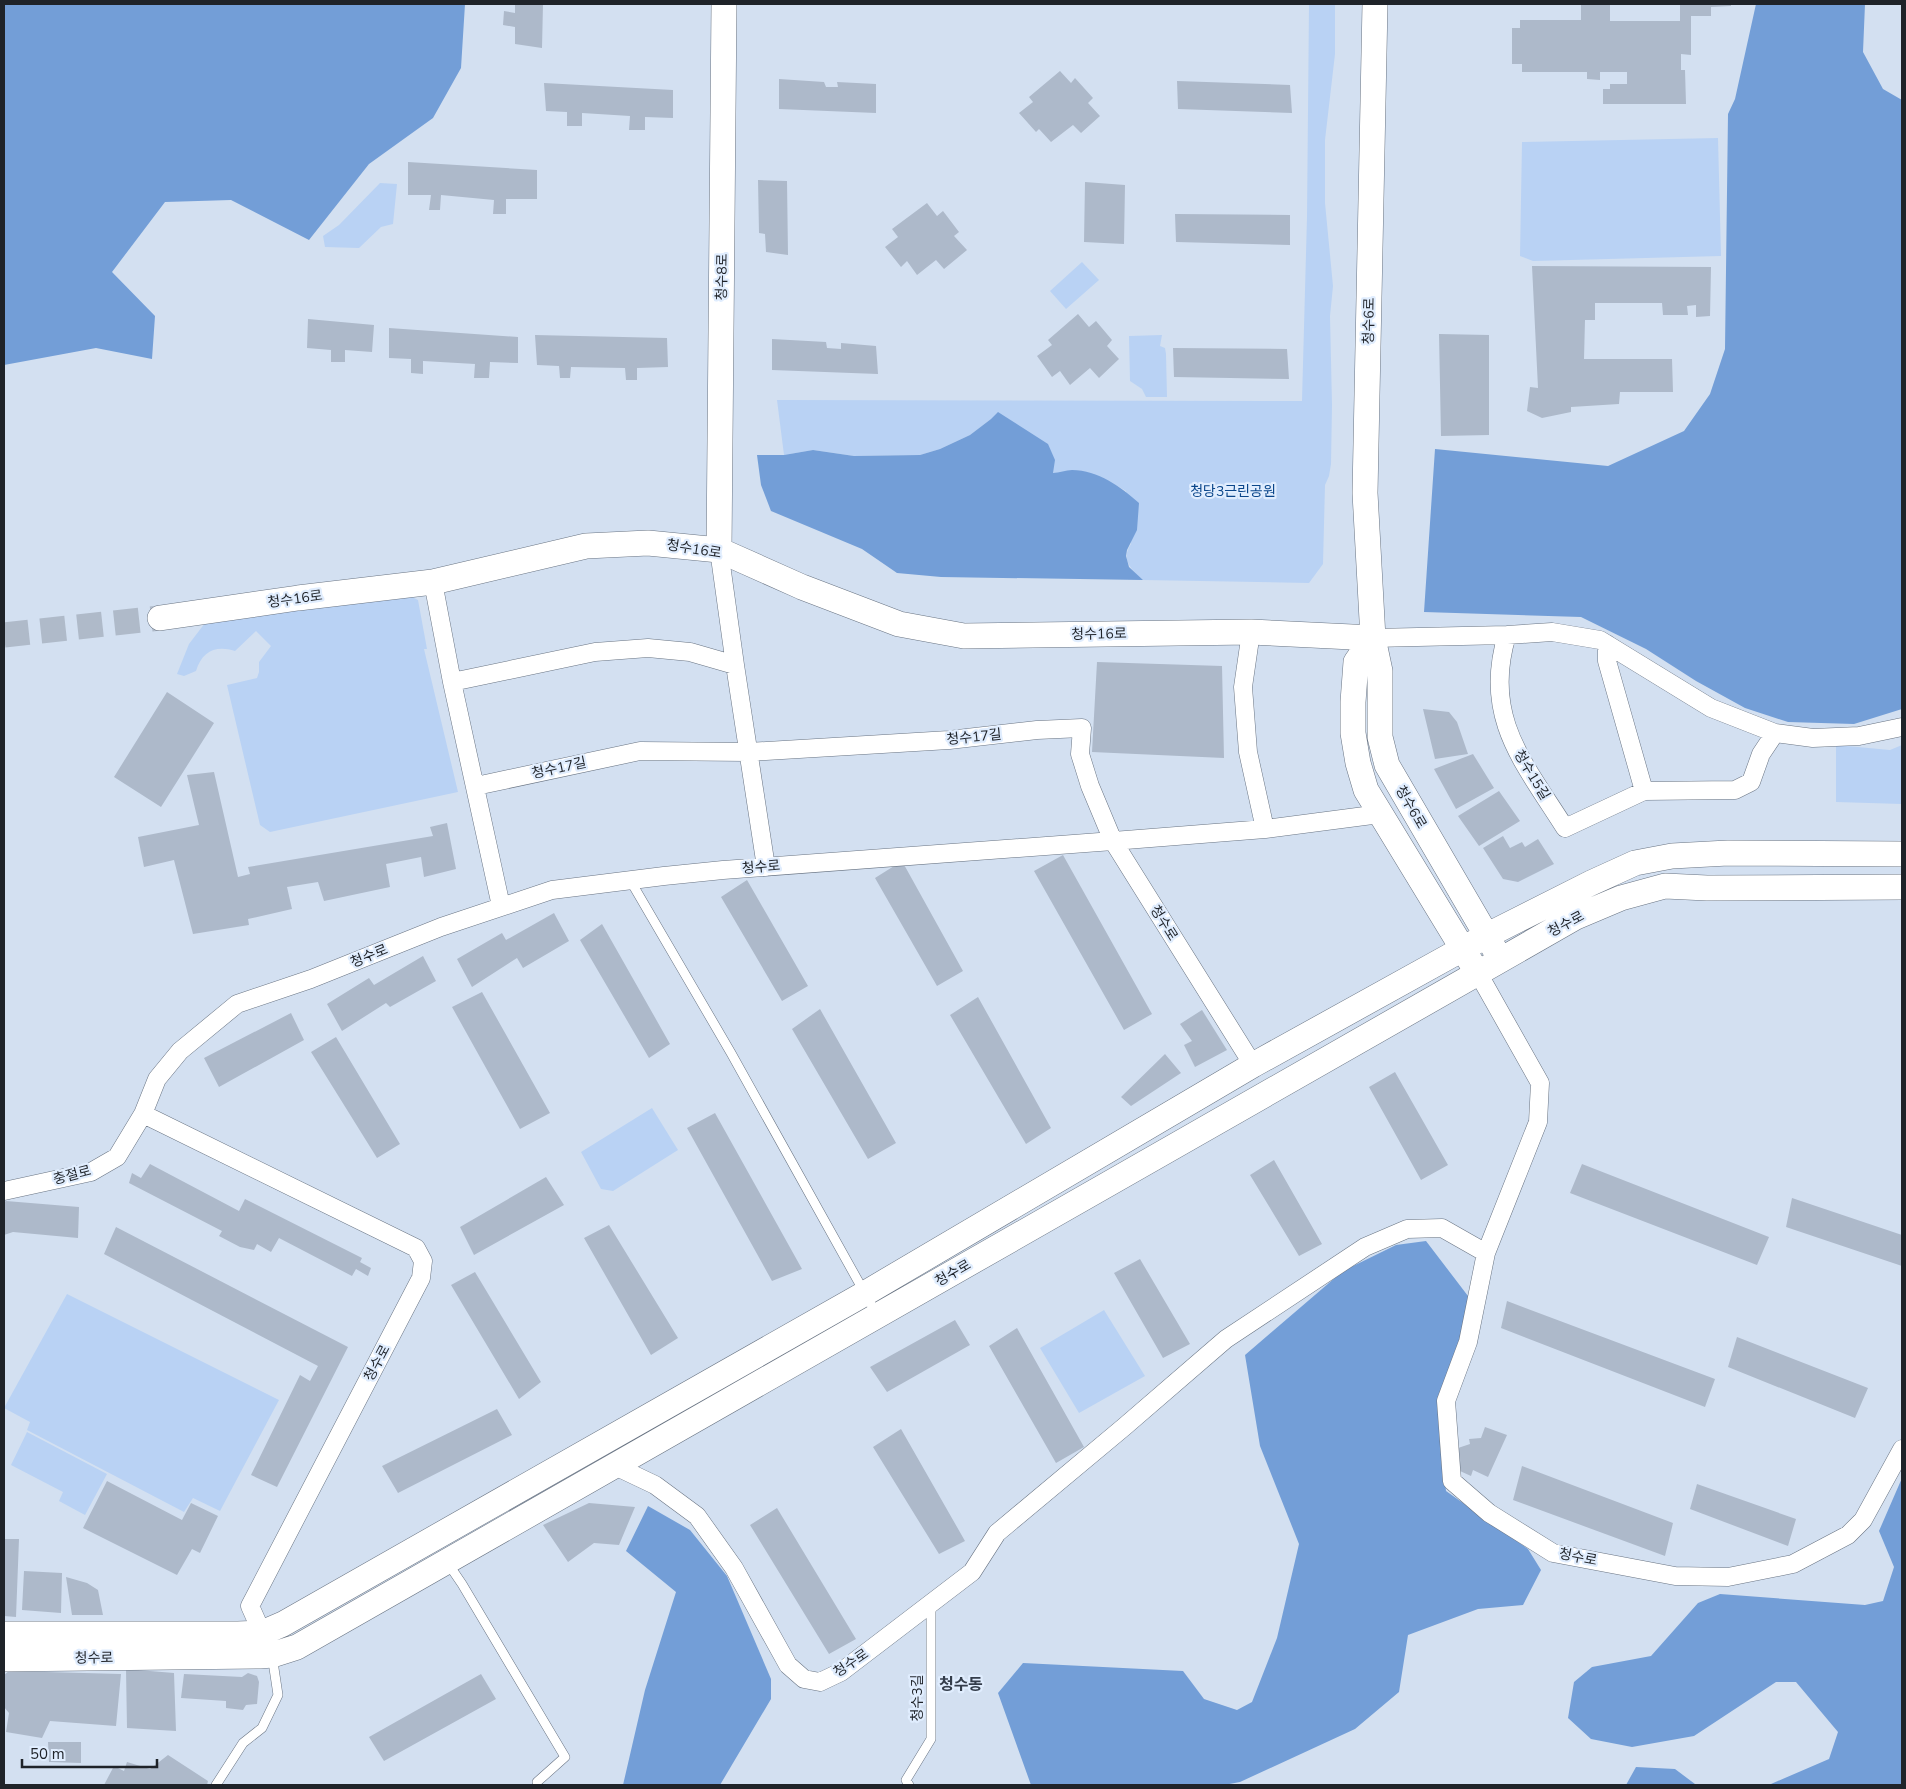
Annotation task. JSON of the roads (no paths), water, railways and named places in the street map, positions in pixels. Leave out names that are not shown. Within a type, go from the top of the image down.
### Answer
[{"type":"street","name":"청수8로","points":[[719,550],[724,4]]},
{"type":"street","name":"청수6로","points":[[1375,4],[1365,493],[1373,638],[1380,671],[1380,738],[1387,765],[1501,960]]},
{"type":"street","name":"청수16로","points":[[160,618],[298,598],[433,582],[586,546],[648,543],[719,550],[802,587],[899,624],[964,636],[1251,632],[1373,638]]},
{"type":"street","points":[[719,550],[766,867]]},
{"type":"street","points":[[433,582],[452,682],[501,906]]},
{"type":"street","points":[[1251,632],[1243,687],[1248,752],[1265,829]]},
{"type":"street","points":[[1478,973],[1366,790],[1358,763],[1353,733],[1353,702],[1356,662],[1373,638],[1508,635],[1552,632],[1600,640],[1711,708],[1775,733],[1813,738],[1859,736],[1902,727]]},
{"type":"street","name":"청수15길","points":[[1508,635],[1501,654],[1499,691],[1503,718],[1516,750],[1565,828],[1644,791],[1735,790],[1745,787],[1751,782],[1761,754],[1775,733]]},
{"type":"street","points":[[1607,644],[1607,661],[1644,791]]},
{"type":"street","points":[[452,682],[595,652],[648,648],[690,652],[735,666]]},
{"type":"street","name":"청수17길","points":[[476,786],[640,751],[748,752],[950,740],[1037,730],[1082,728],[1080,754],[1090,786],[1113,841]]},
{"type":"street","points":[[1113,841],[1265,829],[1380,814]]},
{"type":"street","name":"청수로","points":[[262,1633],[250,1606],[421,1278],[422,1261],[416,1248],[144,1114],[157,1078],[180,1051],[237,1004],[311,978],[433,930],[552,890],[630,880],[766,867],[1113,841],[1253,1065]]},
{"type":"street","name":"청수로","points":[[4,1634],[262,1633],[283,1624],[864,1294],[1253,1065],[1486,936],[1635,863],[1672,856],[1728,853],[1902,854]]},
{"type":"street","name":"청수로","points":[[4,1659],[272,1655],[297,1648],[1576,917],[1621,898],[1665,886],[1707,888],[1902,887]]},
{"type":"street","points":[[1495,1003],[1493,978],[1501,960]]},
{"type":"street","name":"청수로","points":[[1478,973],[1540,1083],[1538,1122],[1486,1253],[1468,1342],[1446,1401],[1452,1481],[1488,1513],[1553,1553],[1676,1576],[1728,1576],[1792,1564],[1848,1535],[1863,1520],[1902,1449]]},
{"type":"street","name":"충절로","points":[[4,1191],[91,1172],[117,1157],[144,1114]]},
{"type":"street","name":"청수로","points":[[615,1466],[654,1485],[697,1516],[734,1568],[788,1666],[804,1679],[820,1682],[842,1672],[972,1572],[997,1533],[1226,1340],[1365,1247],[1407,1229],[1442,1228],[1486,1253]]},
{"type":"street","points":[[262,1633],[272,1655]]},
{"type":"lane","points":[[630,880],[731,1053],[877,1316]]},
{"type":"lane","points":[[447,1562],[565,1757],[537,1782]]},
{"type":"lane","name":"청수3길","points":[[909,1785],[906,1780],[931,1740],[931,1603]]},
{"type":"lane","points":[[216,1785],[243,1743],[262,1728],[278,1695],[272,1655]]},
{"type":"tunnel","points":[[4,635],[160,618]]},
{"type":"district","name":"청수동","points":[[961,1685]]},
{"type":"park label","name":"청당3근린공원","points":[[1233,491]]}]
